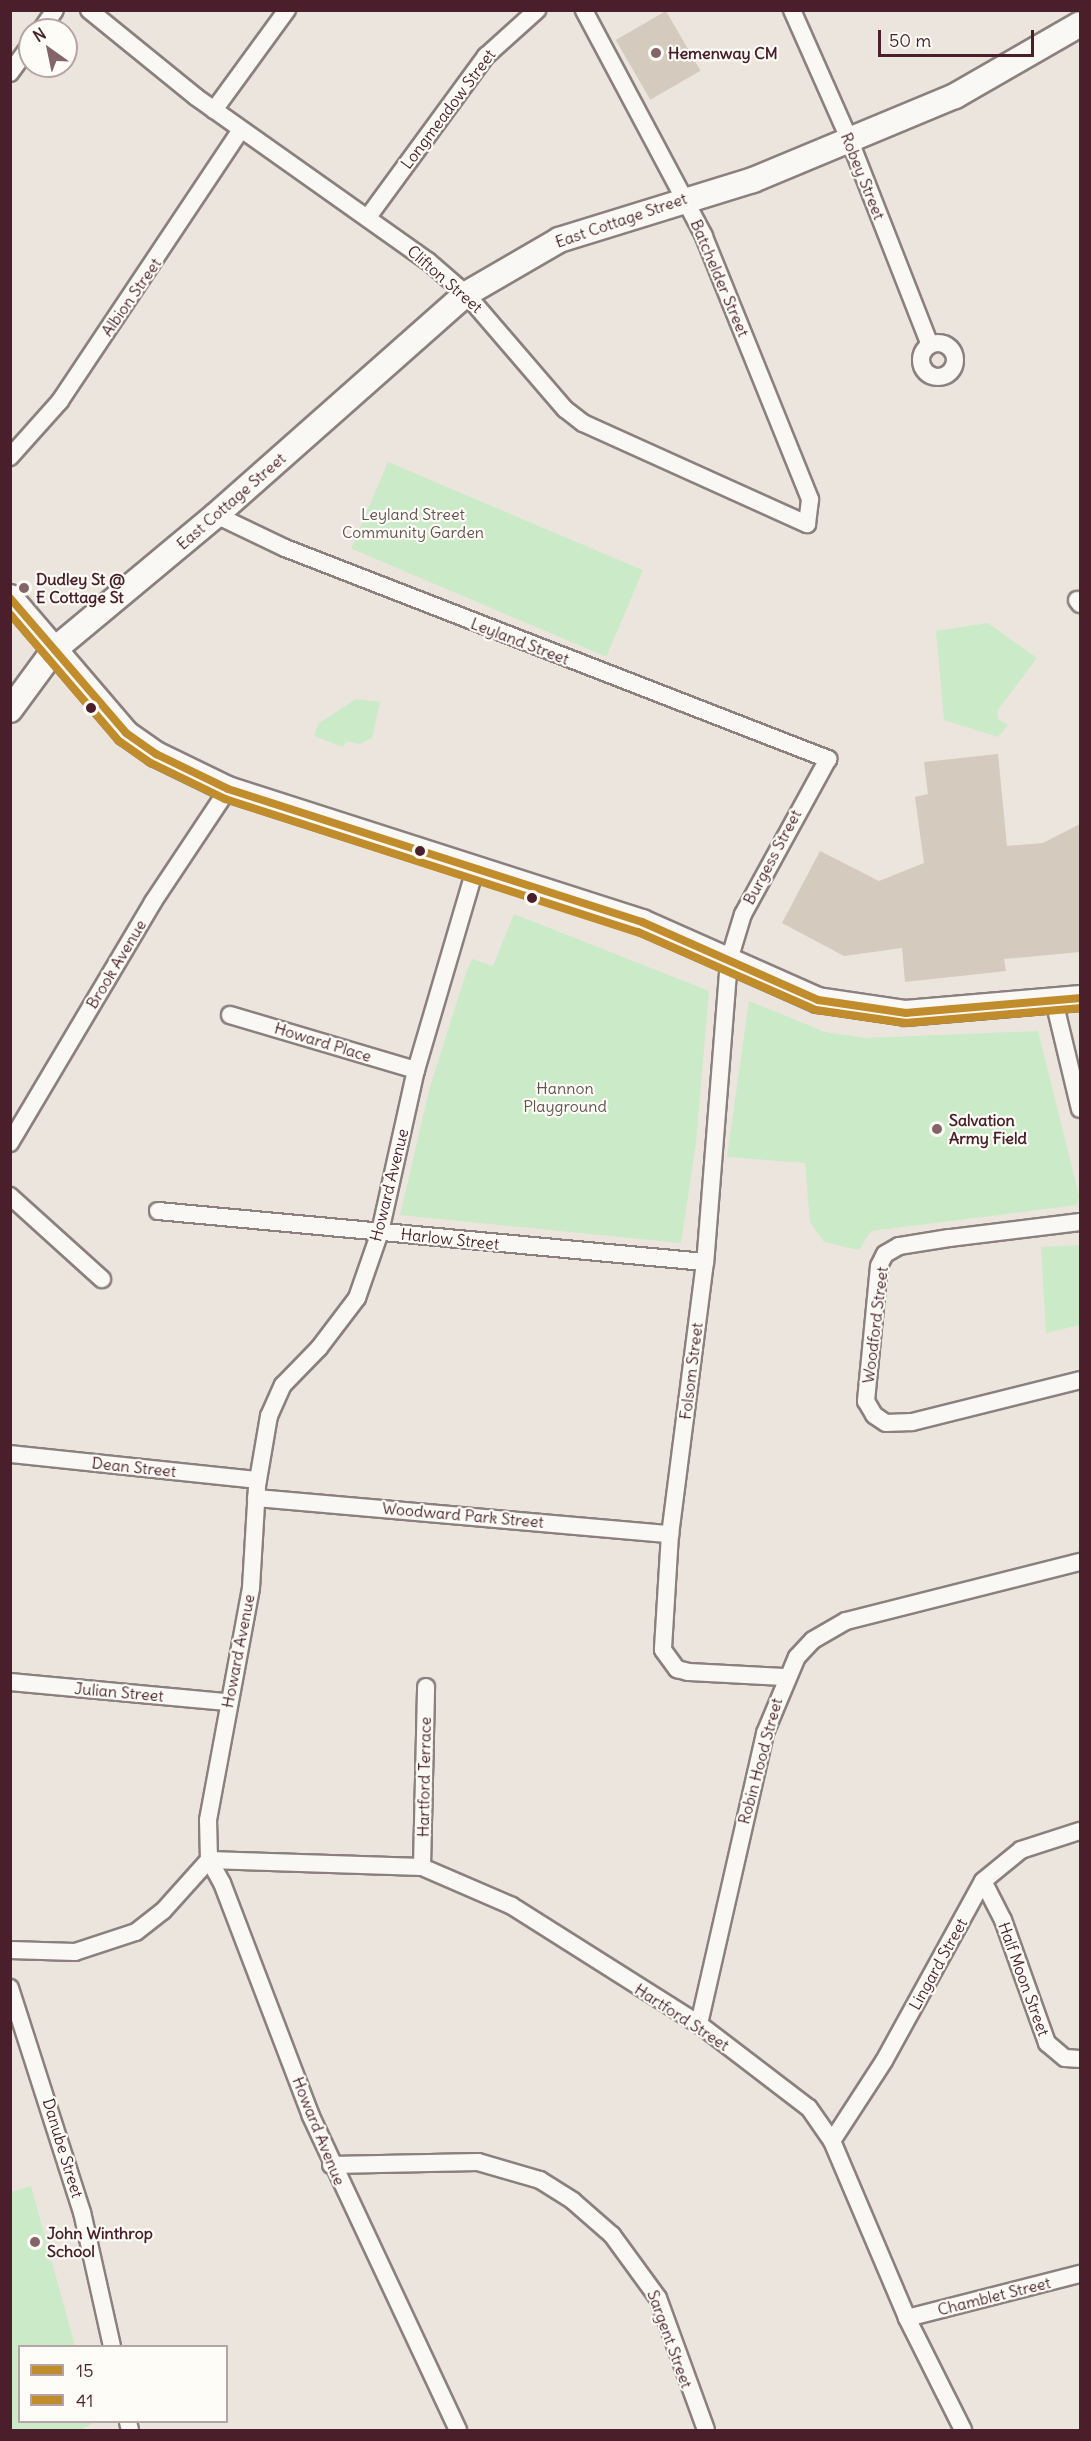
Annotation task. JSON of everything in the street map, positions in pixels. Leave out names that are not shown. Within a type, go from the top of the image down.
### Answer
[{"type":"street","name":"Clifton Street","points":[[89,10],[214,110],[368,217],[466,294],[565,409],[584,423],[807,524]]},
{"type":"street","points":[[214,110],[287,10]]},
{"type":"street","name":"Longmeadow Street","points":[[368,217],[486,56],[537,10]]},
{"type":"street","name":"Batchelder Street","points":[[584,10],[685,197],[810,500],[807,524]]},
{"type":"street","name":"Robey Street","points":[[792,10],[850,141],[929,343]]},
{"type":"street","name":"East Cottage Street","points":[[10,710],[54,650],[216,515],[466,294],[559,240],[685,197],[753,180],[955,96],[1080,24]]},
{"type":"street","name":"Albion Street","points":[[10,457],[60,401],[241,130]]},
{"type":"street","name":"Leyland Street","points":[[216,515],[296,552],[828,759]]},
{"type":"street","points":[[10,597],[126,733],[156,754],[228,789],[476,866],[642,922],[818,1000],[854,1008],[906,1013],[1080,998]]},
{"type":"street","name":"Burgess Street","points":[[729,960],[752,895],[828,759]]},
{"type":"street","name":"Brook Avenue","points":[[10,1143],[153,902],[228,789]]},
{"type":"street","name":"Howard Avenue","points":[[456,2430],[332,2165],[222,1883],[209,1860],[208,1820],[227,1702],[251,1588],[256,1498],[269,1416],[283,1385],[357,1298],[380,1232],[416,1070],[476,866]]},
{"type":"street","name":"Folsom Street","points":[[729,960],[705,1262],[670,1534],[663,1650],[668,1661],[688,1672],[785,1677]]},
{"type":"street","points":[[1053,1001],[1080,1109]]},
{"type":"street","name":"Howard Place","points":[[230,1015],[416,1070]]},
{"type":"street","points":[[10,1196],[102,1279]]},
{"type":"street","name":"Harlow Street","points":[[158,1211],[705,1262]]},
{"type":"street","name":"Woodford Street","points":[[1080,1222],[899,1246],[885,1254],[879,1266],[866,1401],[874,1415],[886,1423],[912,1422],[1080,1380]]},
{"type":"street","name":"Dean Street","points":[[10,1454],[258,1480]]},
{"type":"street","name":"Woodward Park Street","points":[[256,1498],[670,1534]]},
{"type":"street","name":"Robin Hood Street","points":[[699,2024],[765,1733],[785,1677],[813,1640],[846,1621],[1080,1562]]},
{"type":"street","name":"Julian Street","points":[[10,1682],[227,1702]]},
{"type":"street","name":"Hartford Terrace","points":[[422,1867],[426,1687]]},
{"type":"street","name":"Lingard Street","points":[[832,2141],[884,2061],[983,1881],[1021,1850],[1080,1830]]},
{"type":"street","points":[[10,1950],[75,1952],[136,1932],[163,1911],[209,1860]]},
{"type":"street","name":"Hartford Street","points":[[209,1860],[422,1867],[512,1906],[699,2024],[790,2090],[832,2141],[907,2318],[963,2430]]},
{"type":"street","name":"Half Moon Street","points":[[983,1881],[1003,1920],[1047,2043],[1065,2058],[1080,2059]]},
{"type":"street","name":"Danube Street","points":[[10,1988],[82,2212],[112,2345]]},
{"type":"street","name":"Sargent Street","points":[[332,2165],[478,2162],[540,2180],[573,2201],[612,2235],[658,2298],[706,2430]]},
{"type":"street","name":"Chamblet Street","points":[[907,2318],[1080,2274]]},
{"type":"green space","name":"Leyland Street Community Garden","points":[[388,462],[643,570],[606,657],[351,549]]},
{"type":"green space","points":[[988,623],[1037,658],[997,711],[998,719],[1008,725],[998,737],[944,720],[936,631]]},
{"type":"green space","points":[[356,699],[380,702],[372,738],[360,744],[346,741],[343,747],[314,736],[318,724]]},
{"type":"green space","name":"Hannon Playground","points":[[514,914],[709,991],[696,1143],[681,1243],[400,1215],[430,1087],[466,973],[472,959],[493,966]]},
{"type":"green space","name":"Salvation Army Field","points":[[749,1001],[825,1032],[865,1038],[1038,1031],[1079,1196],[1077,1205],[871,1231],[859,1250],[824,1242],[810,1222],[805,1163],[727,1157]]},
{"type":"green space","points":[[1080,1245],[1080,1325],[1046,1333],[1041,1247]]},
{"type":"green space","name":"John Winthrop School","points":[[31,2186],[75,2345],[18,2345],[18,2423],[93,2423],[80,2430],[11,2430],[11,2192]]},
{"type":"building","name":"Hemenway CM","points":[[666,11],[700,71],[650,100],[616,40]]},
{"type":"building","points":[[998,754],[1007,846],[1043,843],[1080,824],[1080,952],[1004,959],[1006,971],[905,982],[902,948],[844,956],[782,923],[820,851],[879,881],[924,863],[915,797],[928,794],[924,762]]},
{"type":"transit line","name":"15","points":[[10,598],[126,733],[156,754],[228,789],[642,922],[818,1000],[906,1013],[1080,998]]},
{"type":"transit line","name":"41","points":[[10,614],[119,741],[151,763],[225,799],[638,932],[816,1010],[906,1023],[1080,1008]]},
{"type":"place","name":"Hemenway CM","points":[[656,53]]},
{"type":"place","name":"Dudley St @ E Cottage St","points":[[24,588]]},
{"type":"place","name":"Salvation Army Field","points":[[937,1129]]},
{"type":"place","name":"John Winthrop School","points":[[35,2242]]}]
